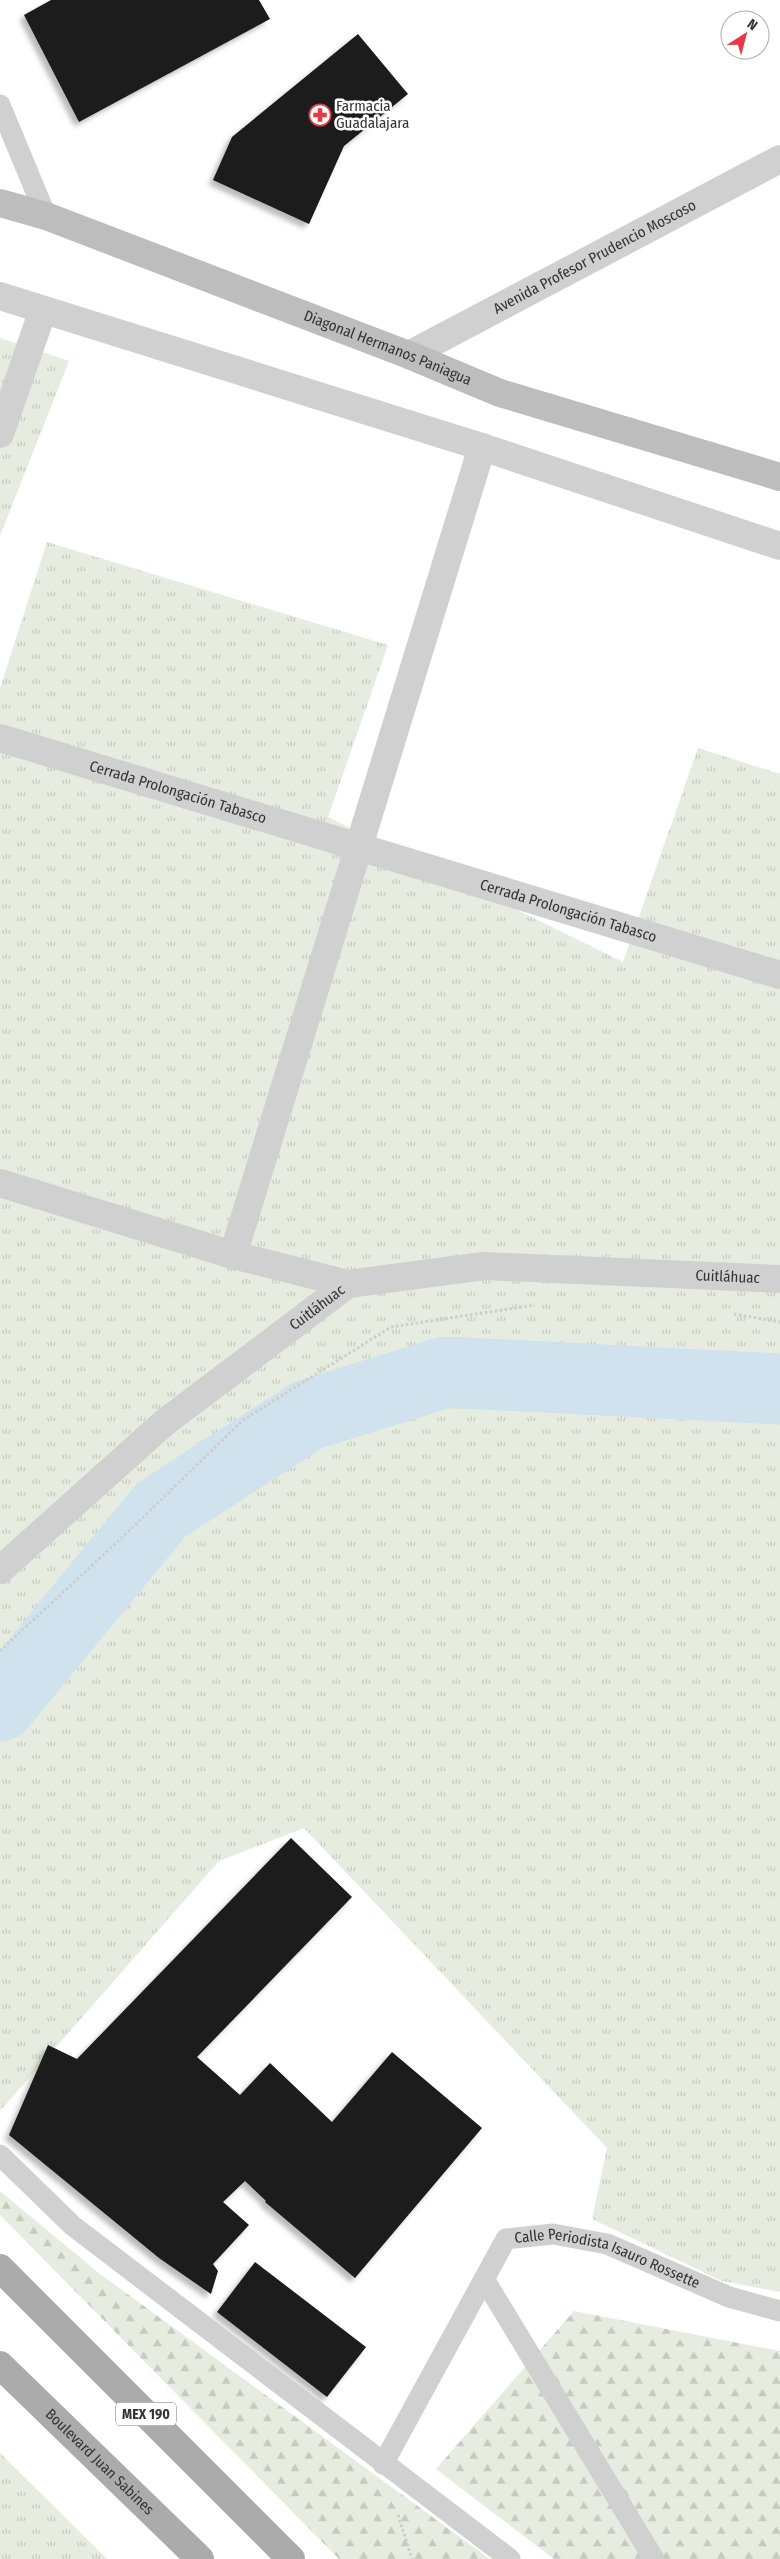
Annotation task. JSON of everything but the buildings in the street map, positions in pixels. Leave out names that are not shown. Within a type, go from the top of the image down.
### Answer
[{"type":"main road","name":"Diagonal Hermanos Paniagua","points":[[0,203],[46,216],[409,355],[500,393],[780,478]]},
{"type":"main road","name":"MEX 190","points":[[0,2268],[291,2559]]},
{"type":"main road","name":"Boulevard Juan Sabines","points":[[0,2365],[200,2559]]},
{"type":"street","name":"Avenida Profesor Prudencio Moscoso","points":[[409,355],[780,158]]},
{"type":"street","points":[[0,296],[482,448],[780,546]]},
{"type":"street","points":[[0,434],[43,310]]},
{"type":"street","points":[[233,1255],[482,448]]},
{"type":"street","name":"Cerrada Prolongación Tabasco","points":[[0,738],[358,845],[780,975]]},
{"type":"street","points":[[0,1183],[233,1255],[348,1284]]},
{"type":"street","name":"Cuitláhuac","points":[[0,1570],[164,1424],[348,1284],[484,1266],[780,1279]]},
{"type":"lane","points":[[0,105],[46,216]]},
{"type":"lane","points":[[0,2155],[72,2226],[510,2559]]},
{"type":"lane","name":"Calle Periodista Isauro Rossette","points":[[383,2464],[506,2239],[553,2234],[607,2244],[729,2297],[780,2311]]},
{"type":"lane","points":[[484,2279],[654,2559]]},
{"type":"path","points":[[0,1650],[128,1532],[243,1420],[391,1327],[544,1304]]},
{"type":"path","points":[[733,1314],[780,1322]]},
{"type":"green space","points":[[0,338],[69,361],[0,536]]},
{"type":"green space","points":[[47,542],[388,645],[328,817],[623,962],[698,748],[780,774],[780,2292],[722,2281],[592,2219],[607,2148],[304,1828],[219,1861],[0,2111],[0,688]]},
{"type":"green space","points":[[0,2191],[100,2274],[490,2559],[339,2559],[0,2215]]},
{"type":"green space","points":[[574,2311],[780,2351],[780,2559],[554,2559],[436,2469]]},
{"type":"green space","points":[[0,2453],[107,2559],[0,2559]]},
{"type":"waterway","points":[[0,1706],[161,1510],[308,1415],[446,1372],[780,1389]]},
{"type":"place","name":"Farmacia Guadalajara","points":[[320,115]]}]
